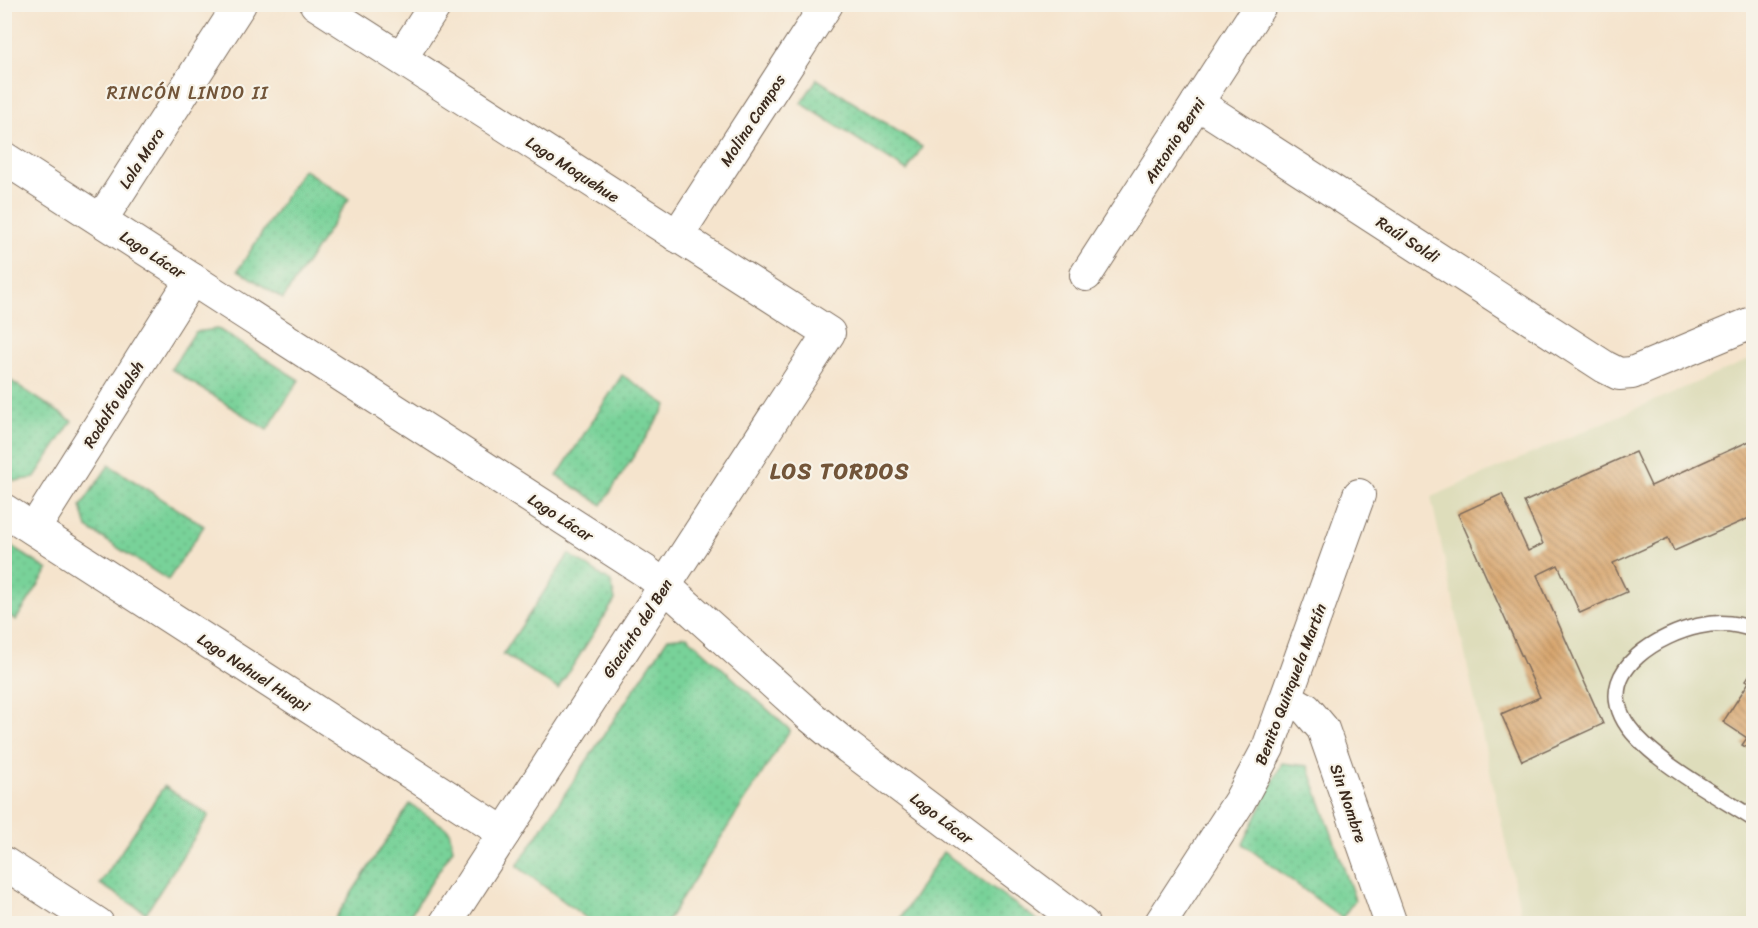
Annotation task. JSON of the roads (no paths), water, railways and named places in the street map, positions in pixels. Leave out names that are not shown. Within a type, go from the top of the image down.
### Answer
[{"type":"street","name":"Lola Mora","points":[[101,220],[240,4]]},
{"type":"street","name":"Lago Moquehue","points":[[316,4],[829,333]]},
{"type":"street","points":[[400,58],[436,4]]},
{"type":"street","name":"Molina Campos","points":[[677,236],[827,4]]},
{"type":"street","name":"Antonio Berni","points":[[1086,275],[1261,4]]},
{"type":"street","name":"Raúl Soldi","points":[[1197,103],[1595,361],[1619,374],[1639,371],[1754,322]]},
{"type":"street","name":"Lago Lácar","points":[[4,158],[645,571],[849,748],[1083,924]]},
{"type":"street","name":"Rodolfo Walsh","points":[[34,529],[192,279]]},
{"type":"street","name":"Giacinto del Ben","points":[[445,924],[829,333]]},
{"type":"street","name":"Benito Quinquela Martín","points":[[1160,924],[1250,784],[1268,748],[1359,495]]},
{"type":"street","name":"Lago Nahuel Huapi","points":[[4,510],[504,833]]},
{"type":"street","name":"Sin Nombre","points":[[1287,698],[1306,709],[1323,729],[1391,924]]},
{"type":"street","points":[[4,863],[98,924]]},
{"type":"lane","points":[[1754,630],[1745,626],[1725,624],[1702,625],[1683,630],[1664,639],[1634,658],[1617,686],[1616,702],[1631,730],[1652,750],[1678,770],[1754,819]]},
{"type":"district","name":"RINCÓN LINDO II","points":[[188,93]]},
{"type":"district","name":"LOS TORDOS","points":[[840,471]]}]
